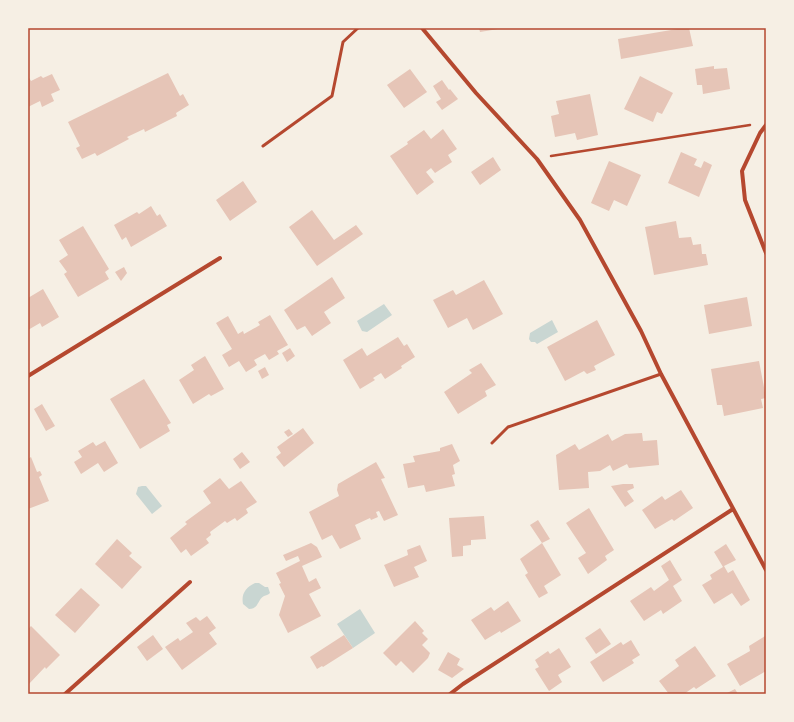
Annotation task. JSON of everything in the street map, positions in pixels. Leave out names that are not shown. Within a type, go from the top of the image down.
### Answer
[{"type":"street","points":[[422,28],[476,93],[537,159],[580,220],[641,331],[661,374],[766,570]]},
{"type":"street","points":[[766,125],[760,132],[742,171],[745,200],[766,252]]},
{"type":"street","points":[[28,376],[220,258]]},
{"type":"street","points":[[450,694],[463,684],[733,509]]},
{"type":"street","points":[[65,694],[190,582]]},
{"type":"lane","points":[[264,146],[332,96],[343,42],[358,28]]},
{"type":"lane","points":[[492,443],[508,427],[661,374]]},
{"type":"path","points":[[537,159],[751,125]]},
{"type":"shaded area","points":[[384,304],[392,315],[367,332],[362,331],[357,321]]},
{"type":"shaded area","points":[[552,320],[558,332],[537,344],[535,342],[531,342],[529,339],[530,333]]},
{"type":"shaded area","points":[[146,486],[162,506],[152,514],[136,494],[138,487]]},
{"type":"shaded area","points":[[255,583],[268,587],[270,593],[262,598],[255,608],[249,609],[243,604],[243,597],[247,589]]},
{"type":"shaded area","points":[[360,609],[375,633],[353,648],[337,624]]},
{"type":"building","points":[[479,28],[498,28],[498,29],[480,32]]},
{"type":"building","points":[[689,28],[693,46],[621,59],[618,39]]},
{"type":"building","points":[[714,66],[714,69],[727,68],[730,89],[703,94],[702,85],[697,85],[695,69]]},
{"type":"building","points":[[410,69],[427,92],[404,108],[387,85]]},
{"type":"building","points":[[168,73],[180,96],[183,94],[189,105],[176,113],[177,116],[145,132],[144,129],[127,137],[129,139],[97,156],[95,153],[82,159],[76,148],[80,146],[68,122]]},
{"type":"building","points":[[52,74],[60,90],[51,94],[54,101],[42,107],[40,101],[28,107],[28,76],[31,81],[41,76],[43,78]]},
{"type":"building","points":[[640,76],[673,93],[662,114],[657,112],[653,122],[624,109]]},
{"type":"building","points":[[442,80],[458,99],[442,110],[436,102],[441,99],[433,86]]},
{"type":"building","points":[[590,94],[598,135],[577,140],[575,133],[555,137],[551,116],[559,114],[556,101]]},
{"type":"building","points":[[443,129],[457,149],[448,155],[452,162],[435,173],[431,168],[426,172],[434,182],[417,195],[390,156],[408,144],[407,142],[424,130],[431,139]]},
{"type":"building","points":[[681,152],[697,159],[694,165],[701,168],[704,161],[712,165],[699,197],[668,183]]},
{"type":"building","points":[[493,157],[501,170],[480,185],[471,172]]},
{"type":"building","points":[[609,161],[641,175],[627,206],[614,200],[609,211],[591,203]]},
{"type":"building","points":[[243,181],[257,202],[230,221],[216,200]]},
{"type":"building","points":[[151,206],[157,216],[160,214],[167,226],[131,247],[126,237],[122,240],[114,225],[137,212],[139,214]]},
{"type":"building","points":[[312,210],[334,240],[356,225],[363,234],[317,266],[289,227]]},
{"type":"building","points":[[676,221],[679,238],[691,237],[693,245],[701,244],[702,254],[706,254],[708,265],[654,275],[645,227]]},
{"type":"building","points":[[83,226],[109,269],[105,272],[109,279],[78,297],[64,274],[67,272],[59,261],[68,255],[59,240]]},
{"type":"building","points":[[124,267],[127,273],[121,281],[115,272]]},
{"type":"building","points":[[332,277],[345,298],[324,312],[331,323],[312,336],[305,326],[297,330],[284,310]]},
{"type":"building","points":[[484,280],[503,314],[473,330],[467,318],[448,328],[433,300],[453,290],[456,295]]},
{"type":"building","points":[[43,289],[59,317],[42,327],[40,323],[28,330],[28,298]]},
{"type":"building","points":[[747,297],[752,326],[709,334],[704,305]]},
{"type":"building","points":[[270,315],[288,345],[277,351],[279,354],[269,360],[265,354],[254,360],[257,365],[246,372],[239,361],[229,367],[222,355],[232,349],[216,323],[228,316],[238,334],[243,331],[244,334],[260,325],[258,322]]},
{"type":"building","points":[[597,320],[615,355],[594,366],[596,370],[587,374],[584,371],[565,381],[547,347]]},
{"type":"building","points":[[398,337],[404,346],[407,344],[415,357],[385,379],[381,373],[373,378],[375,380],[360,389],[343,360],[362,348],[367,356]]},
{"type":"building","points":[[290,348],[295,356],[287,362],[282,353]]},
{"type":"building","points":[[205,356],[224,389],[211,396],[209,394],[193,404],[179,380],[194,370],[191,365]]},
{"type":"building","points":[[759,361],[766,398],[761,399],[763,408],[724,416],[722,405],[717,405],[711,369]]},
{"type":"building","points":[[481,363],[496,385],[485,391],[487,396],[458,414],[444,392],[472,373],[469,370]]},
{"type":"building","points":[[265,367],[269,375],[262,379],[258,371]]},
{"type":"building","points":[[144,379],[171,423],[167,425],[170,431],[140,449],[110,399]]},
{"type":"building","points":[[42,404],[55,426],[46,431],[34,409]]},
{"type":"building","points":[[303,428],[314,443],[284,467],[276,457],[281,453],[277,447]]},
{"type":"building","points":[[289,429],[293,434],[288,437],[284,432]]},
{"type":"building","points":[[642,433],[643,441],[657,440],[659,465],[629,468],[627,464],[613,471],[610,465],[600,471],[588,472],[589,488],[559,490],[556,455],[575,444],[579,450],[608,434],[612,441],[625,434]]},
{"type":"building","points":[[105,441],[118,463],[104,472],[98,463],[81,474],[74,462],[82,457],[78,451],[93,442],[96,446]]},
{"type":"building","points":[[452,444],[460,461],[453,465],[455,474],[452,475],[455,486],[426,492],[424,485],[408,488],[403,464],[415,462],[413,456],[440,451],[440,448]]},
{"type":"building","points":[[242,452],[250,462],[240,469],[233,459]]},
{"type":"building","points":[[31,457],[37,472],[40,471],[42,475],[39,477],[49,501],[28,509],[28,459]]},
{"type":"building","points":[[376,462],[385,478],[381,479],[398,515],[384,521],[379,511],[376,512],[378,517],[371,520],[370,518],[355,525],[361,539],[340,549],[332,535],[322,540],[309,512],[339,496],[337,490],[338,484]]},
{"type":"building","points":[[220,478],[229,489],[241,481],[257,502],[246,509],[248,513],[237,521],[235,518],[227,523],[225,521],[210,532],[211,535],[206,539],[209,543],[191,556],[186,549],[181,553],[170,538],[187,524],[185,522],[211,503],[203,491]]},
{"type":"building","points":[[633,484],[634,488],[627,491],[634,501],[625,507],[611,486]]},
{"type":"building","points":[[681,490],[693,508],[674,521],[672,519],[655,529],[642,510],[662,496],[665,500]]},
{"type":"building","points":[[589,508],[614,550],[605,556],[607,560],[588,574],[578,558],[586,553],[566,523]]},
{"type":"building","points":[[484,516],[486,539],[471,540],[471,545],[463,546],[463,556],[452,557],[449,518]]},
{"type":"building","points":[[538,520],[550,539],[542,543],[530,525]]},
{"type":"building","points":[[117,539],[132,553],[129,556],[142,567],[122,589],[95,564]]},
{"type":"building","points":[[311,543],[317,547],[322,557],[302,566],[309,582],[316,578],[321,588],[309,594],[321,616],[288,633],[279,615],[285,596],[279,584],[281,583],[276,573],[300,561],[298,556],[286,561],[283,555]]},
{"type":"building","points":[[542,543],[561,575],[544,586],[548,593],[539,598],[525,575],[528,573],[520,559]]},
{"type":"building","points":[[726,544],[736,560],[724,566],[728,573],[733,570],[750,600],[741,606],[732,593],[714,604],[702,585],[712,579],[710,575],[723,567],[714,552]]},
{"type":"building","points":[[420,545],[427,561],[414,567],[419,577],[394,587],[384,565],[408,555],[407,550]]},
{"type":"building","points":[[670,560],[682,580],[673,586],[682,601],[663,614],[661,610],[644,621],[630,601],[651,587],[654,591],[669,580],[661,566]]},
{"type":"building","points":[[81,588],[100,605],[75,633],[55,615]]},
{"type":"building","points":[[508,601],[521,621],[501,633],[500,631],[485,640],[471,620],[491,607],[494,611]]},
{"type":"building","points":[[207,616],[216,628],[209,633],[217,644],[182,670],[165,647],[178,638],[180,641],[193,632],[186,623],[196,617],[200,621]]},
{"type":"building","points":[[415,621],[424,631],[422,633],[428,639],[422,645],[430,653],[428,658],[413,673],[401,661],[396,666],[383,653]]},
{"type":"building","points":[[31,626],[60,655],[46,669],[45,667],[28,685],[28,629]]},
{"type":"building","points":[[600,628],[611,644],[596,654],[585,638]]},
{"type":"building","points":[[153,635],[163,649],[147,661],[137,647]]},
{"type":"building","points":[[344,635],[353,648],[323,667],[322,666],[317,669],[310,657]]},
{"type":"building","points":[[765,636],[766,671],[740,686],[727,664],[750,651],[749,646]]},
{"type":"building","points":[[631,640],[640,655],[632,660],[634,663],[603,682],[590,662],[621,642],[623,645]]},
{"type":"building","points":[[695,646],[716,676],[696,689],[694,687],[684,694],[669,694],[659,681],[679,666],[675,660]]},
{"type":"building","points":[[559,648],[571,667],[558,675],[562,682],[549,691],[535,669],[539,667],[535,660],[548,651],[550,654]]},
{"type":"building","points":[[448,652],[460,659],[457,665],[464,669],[452,678],[438,670]]},
{"type":"building","points":[[735,689],[738,694],[725,694]]}]
